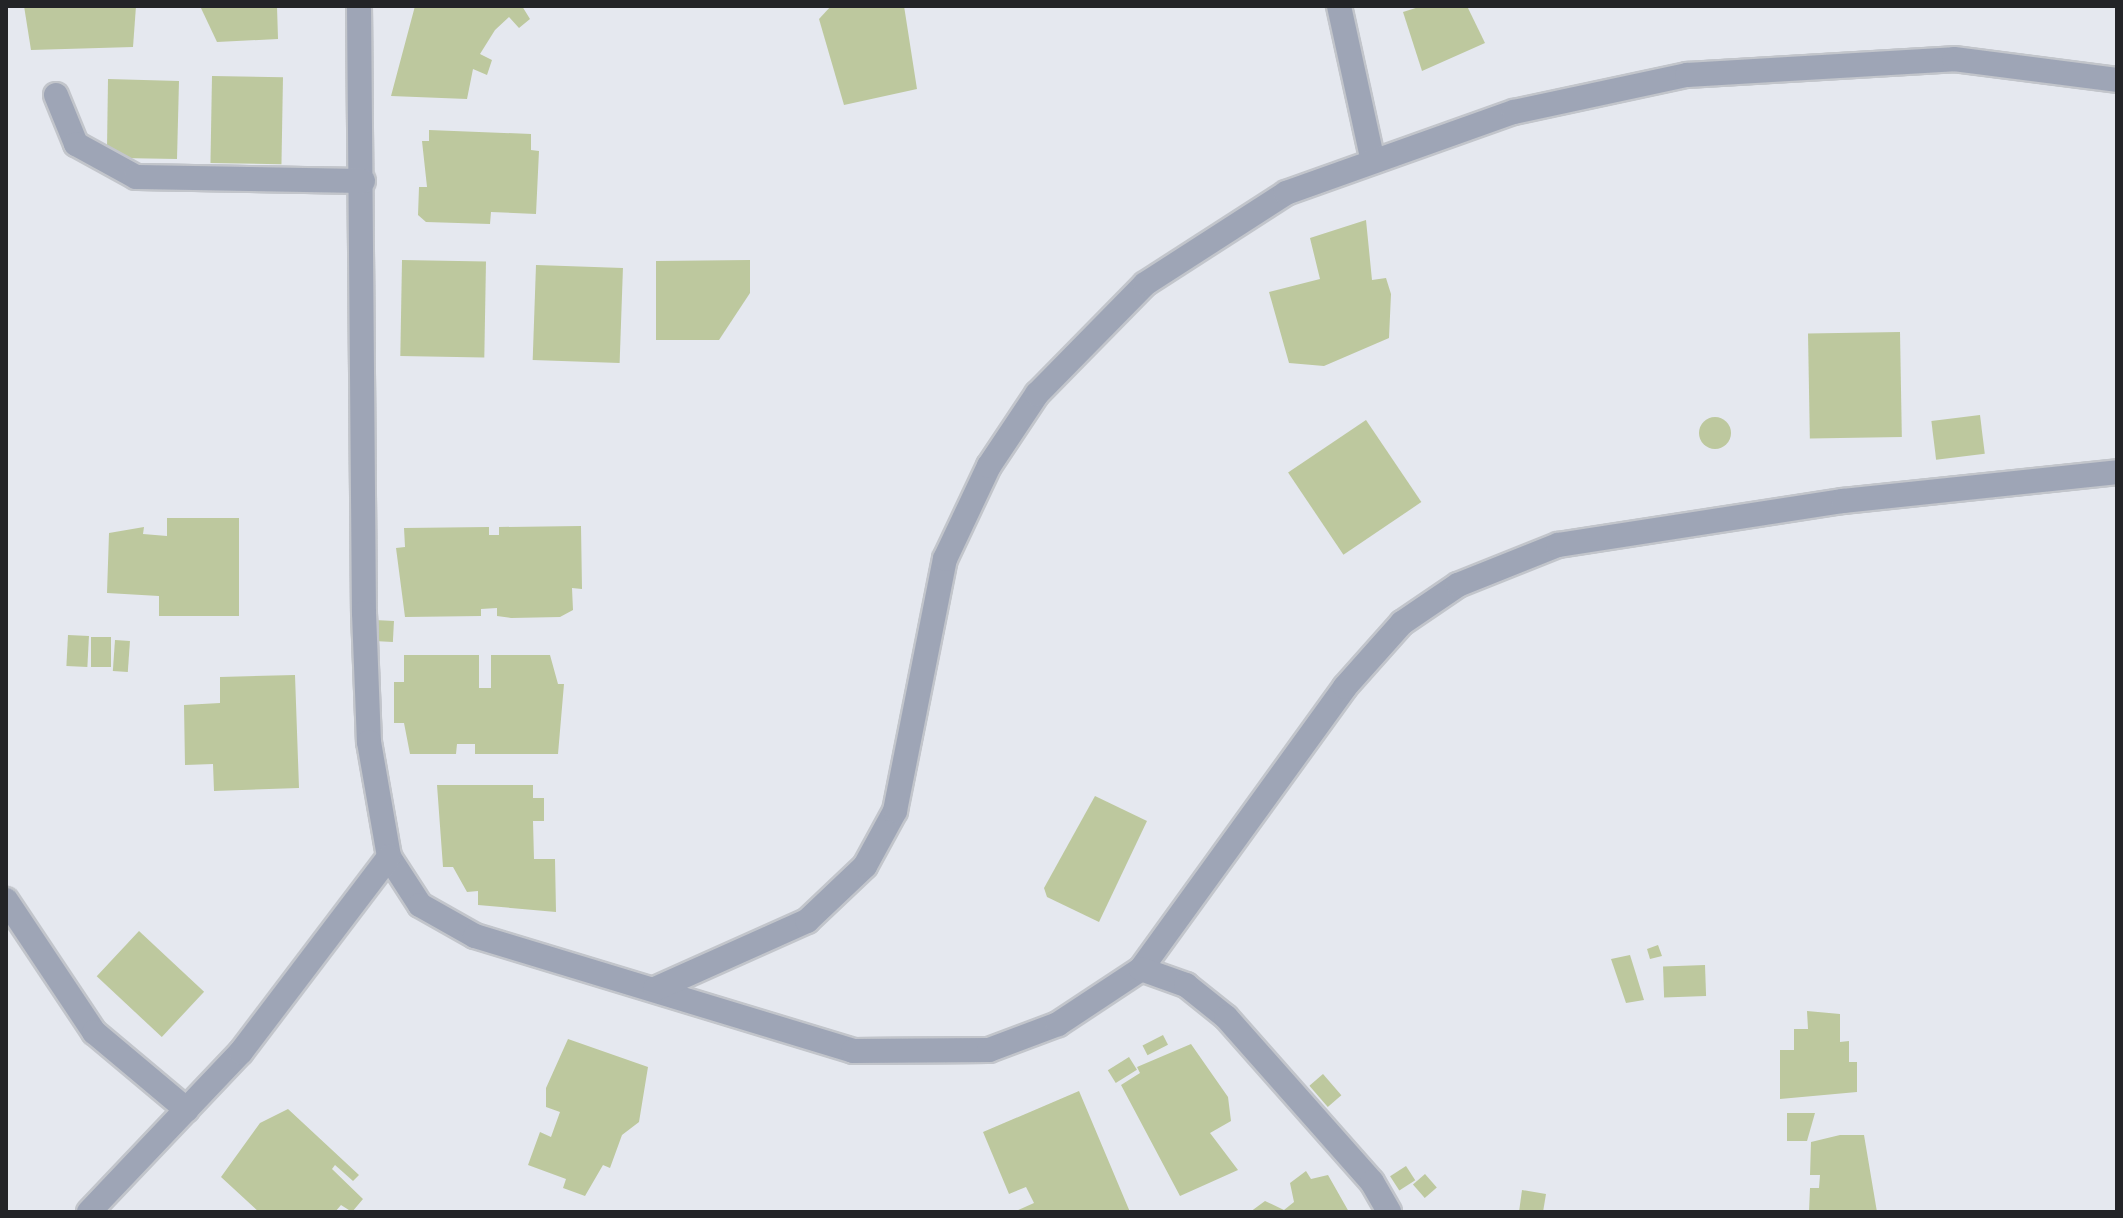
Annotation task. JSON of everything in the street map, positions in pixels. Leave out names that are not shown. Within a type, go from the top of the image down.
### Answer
[{"type":"street","points":[[359,6],[363,181],[364,627],[369,742],[389,857],[420,905],[475,936],[853,1051],[926,1056],[989,1050],[1058,1024],[1141,969],[1345,687],[1402,623],[1458,585],[1558,545],[1843,501],[2117,472]]},
{"type":"street","points":[[1339,6],[1372,157]]},
{"type":"street","points":[[655,989],[807,921],[865,866],[895,811],[945,559],[989,466],[1037,394],[1145,284],[1286,193],[1372,157],[1514,112],[1687,75],[1780,65],[1954,59],[2117,80]]},
{"type":"street","points":[[56,95],[76,144],[136,177],[363,181]]},
{"type":"street","points":[[89,1212],[187,1110],[311,966],[389,857]]},
{"type":"street","points":[[6,900],[94,1032],[187,1110]]},
{"type":"street","points":[[1141,969],[1186,985],[1226,1017],[1372,1182],[1389,1212]]},
{"type":"building","points":[[24,6],[136,6],[133,47],[31,50]]},
{"type":"building","points":[[200,6],[277,6],[278,39],[217,42]]},
{"type":"building","points":[[415,6],[522,6],[530,19],[519,28],[509,17],[495,30],[480,54],[492,60],[487,75],[473,69],[467,99],[391,96]]},
{"type":"building","points":[[831,6],[904,6],[917,89],[844,105],[819,19]]},
{"type":"building","points":[[1422,6],[1467,6],[1485,43],[1422,71],[1403,12]]},
{"type":"building","points":[[212,76],[283,77],[281,164],[210,163]]},
{"type":"building","points":[[108,79],[179,81],[177,159],[120,158],[107,149]]},
{"type":"building","points":[[429,130],[531,134],[531,150],[539,151],[536,214],[491,212],[490,224],[426,222],[418,215],[419,187],[427,187],[422,141],[429,141]]},
{"type":"building","points":[[1366,220],[1372,280],[1386,278],[1391,294],[1389,338],[1324,366],[1289,363],[1269,292],[1320,279],[1310,238]]},
{"type":"building","points":[[402,260],[486,261],[484,357],[400,356]]},
{"type":"building","points":[[750,260],[750,293],[719,340],[656,340],[656,261]]},
{"type":"building","points":[[536,265],[623,268],[620,363],[533,360]]},
{"type":"building","points":[[1900,332],[1902,437],[1810,439],[1808,334]]},
{"type":"building","points":[[1980,415],[1985,454],[1936,460],[1931,421]]},
{"type":"building","points":[[1715,417],[1727,421],[1731,433],[1727,445],[1715,449],[1703,445],[1699,433],[1703,421]]},
{"type":"building","points":[[1366,420],[1421,502],[1343,555],[1288,473]]},
{"type":"building","points":[[167,518],[239,518],[239,616],[159,616],[159,596],[107,593],[109,533],[144,527],[143,534],[167,536]]},
{"type":"building","points":[[581,526],[582,589],[572,588],[573,610],[560,617],[497,616],[497,608],[481,609],[481,616],[405,617],[396,548],[405,547],[404,528],[489,527],[489,535],[499,535],[499,527]]},
{"type":"building","points":[[375,620],[394,621],[393,642],[374,641]]},
{"type":"building","points":[[68,635],[89,636],[87,667],[66,666]]},
{"type":"building","points":[[91,637],[111,637],[111,667],[91,667]]},
{"type":"building","points":[[115,640],[130,641],[128,672],[113,671]]},
{"type":"building","points":[[404,655],[479,655],[479,688],[491,688],[491,655],[550,655],[558,684],[564,684],[558,754],[475,754],[475,744],[457,744],[456,754],[410,754],[404,723],[394,723],[394,682],[404,682]]},
{"type":"building","points":[[295,675],[299,788],[214,791],[213,764],[185,765],[184,705],[220,703],[220,677]]},
{"type":"building","points":[[437,785],[533,785],[533,798],[544,798],[544,821],[533,821],[534,859],[555,859],[556,912],[478,905],[478,891],[467,892],[453,867],[443,867]]},
{"type":"building","points":[[1095,796],[1147,821],[1099,922],[1047,897],[1044,888]]},
{"type":"building","points":[[139,931],[204,992],[162,1037],[97,976]]},
{"type":"building","points":[[1658,945],[1662,956],[1650,959],[1647,949]]},
{"type":"building","points":[[1630,955],[1644,1000],[1626,1003],[1611,959]]},
{"type":"building","points":[[1705,965],[1706,996],[1664,997],[1663,966]]},
{"type":"building","points":[[1807,1011],[1840,1014],[1840,1042],[1849,1041],[1849,1062],[1857,1062],[1857,1092],[1780,1099],[1780,1050],[1794,1050],[1794,1029],[1808,1029]]},
{"type":"building","points":[[1163,1035],[1168,1045],[1148,1055],[1143,1045]]},
{"type":"building","points":[[568,1039],[648,1067],[639,1122],[622,1135],[610,1168],[603,1165],[585,1196],[563,1188],[566,1179],[528,1165],[540,1132],[551,1137],[560,1112],[546,1107],[546,1088]]},
{"type":"building","points":[[1191,1044],[1228,1097],[1231,1121],[1210,1133],[1238,1170],[1180,1196],[1121,1085],[1140,1073],[1137,1067]]},
{"type":"building","points":[[1129,1057],[1137,1070],[1116,1083],[1108,1070]]},
{"type":"building","points":[[1323,1074],[1341,1095],[1328,1107],[1309,1086]]},
{"type":"building","points":[[1079,1091],[1130,1212],[1014,1212],[1034,1203],[1026,1187],[1009,1194],[983,1132]]},
{"type":"building","points":[[288,1109],[359,1175],[353,1181],[335,1165],[332,1169],[363,1199],[352,1212],[341,1205],[335,1212],[259,1212],[221,1177],[260,1123]]},
{"type":"building","points":[[1787,1113],[1815,1113],[1807,1141],[1787,1141]]},
{"type":"building","points":[[1840,1135],[1864,1135],[1877,1212],[1809,1212],[1810,1188],[1819,1188],[1820,1175],[1810,1175],[1811,1142]]},
{"type":"building","points":[[1406,1166],[1415,1180],[1399,1191],[1390,1176]]},
{"type":"building","points":[[1306,1171],[1311,1179],[1328,1175],[1349,1212],[1250,1212],[1265,1201],[1284,1210],[1294,1202],[1290,1183]]},
{"type":"building","points":[[1425,1174],[1437,1188],[1425,1198],[1413,1184]]},
{"type":"building","points":[[1522,1190],[1546,1194],[1543,1212],[1519,1212]]}]
